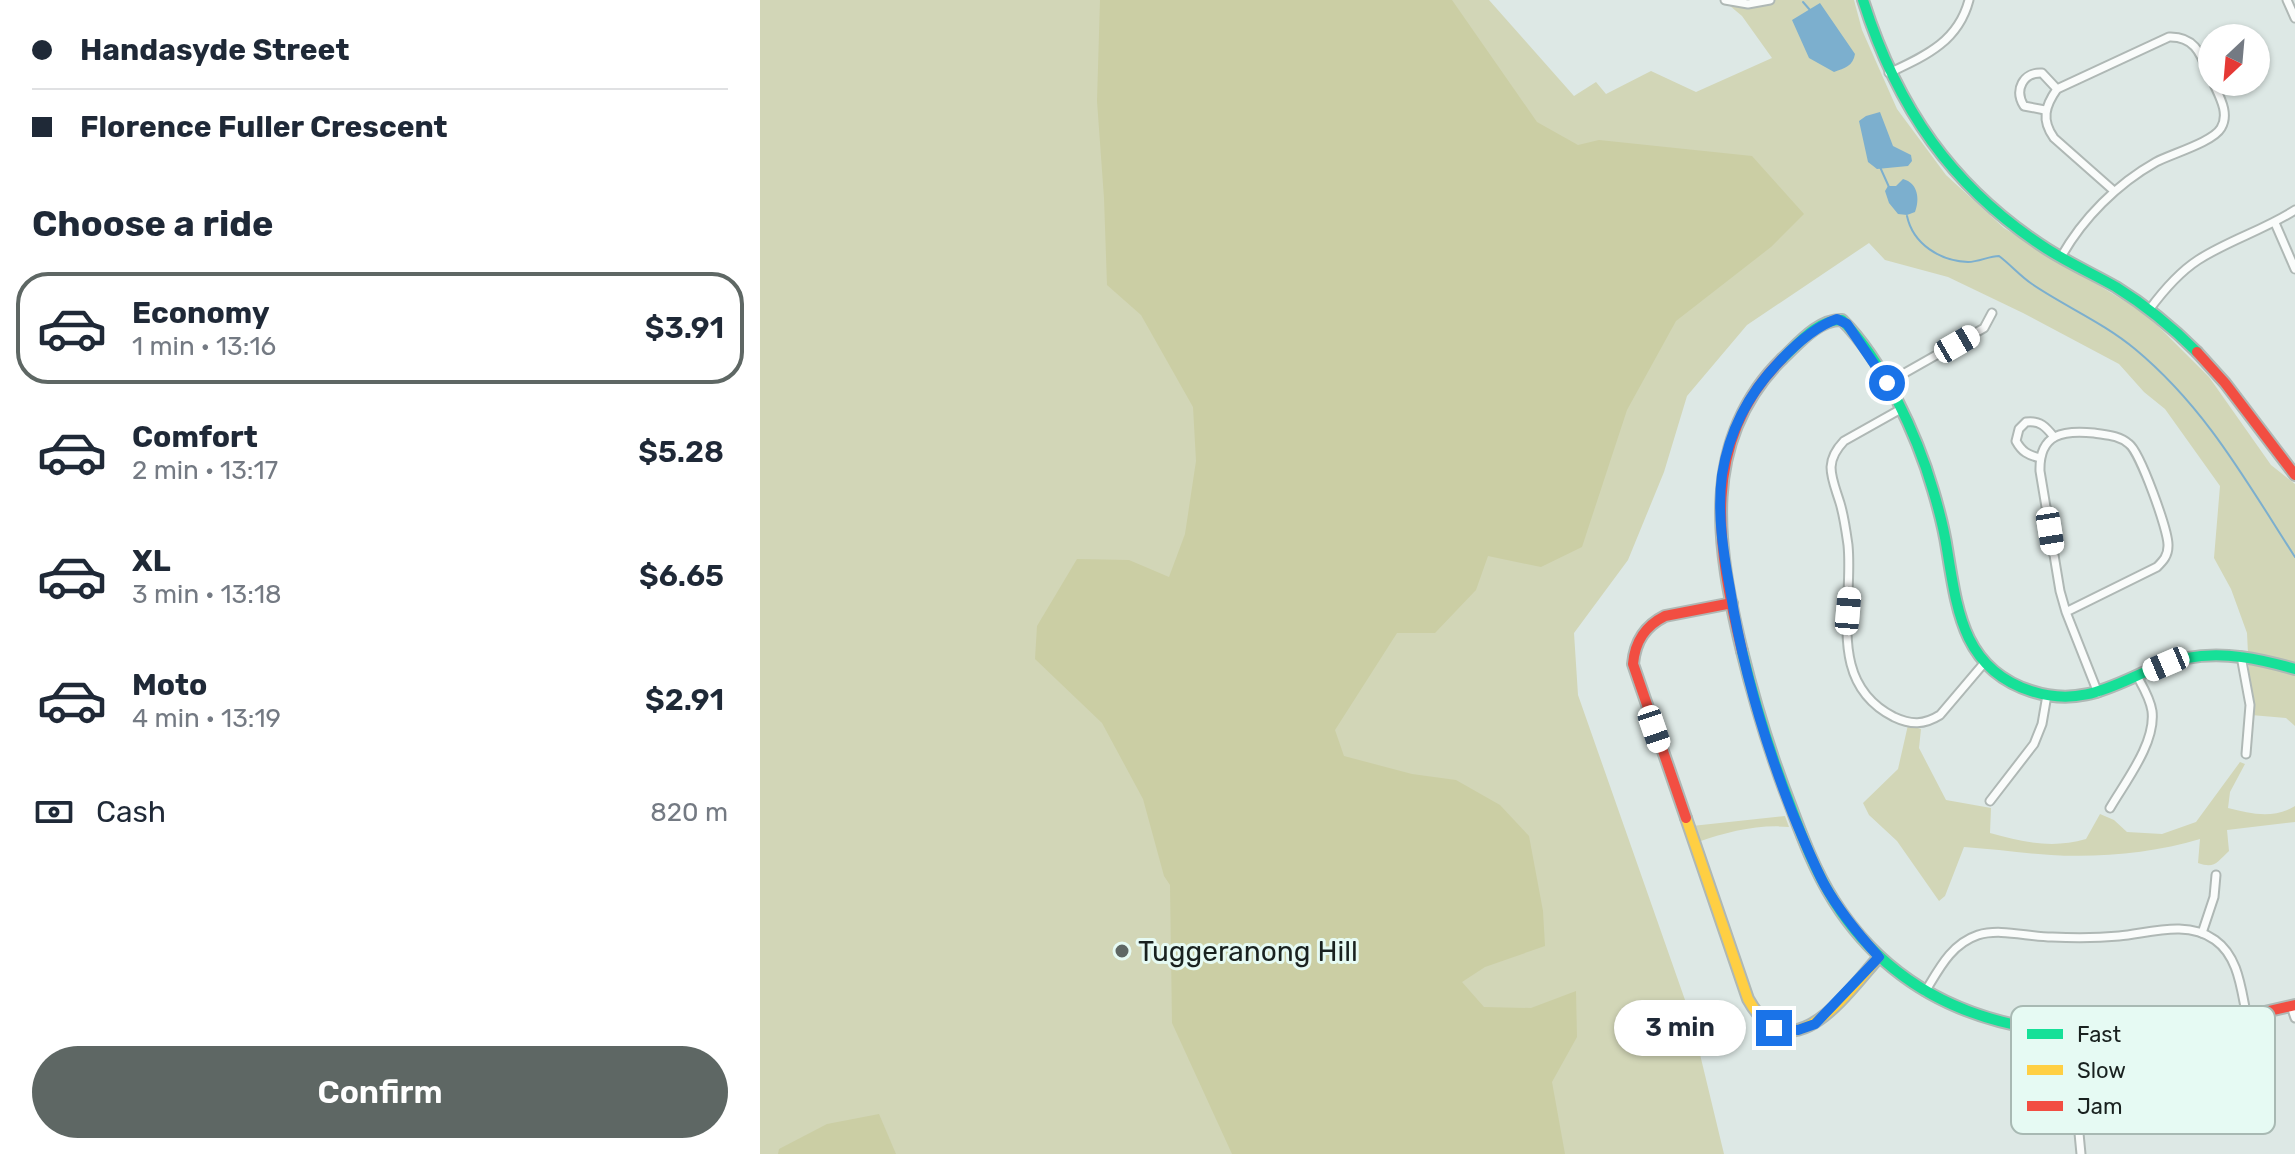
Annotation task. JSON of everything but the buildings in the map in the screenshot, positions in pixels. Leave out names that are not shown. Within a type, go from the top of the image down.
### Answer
[{"type":"street","points":[[1725,0],[1748,4],[1770,0]]},
{"type":"street","points":[[1863,0],[1875,41],[1889,73],[1921,129],[1964,182],[2007,221],[2061,257],[2107,282],[2177,333],[2216,371],[2295,475]]},
{"type":"street","points":[[1889,73],[1942,46],[1957,28],[1969,0]]},
{"type":"street","points":[[2287,0],[2295,18]]},
{"type":"street","points":[[2114,191],[2054,138],[2045,121],[2048,101],[2057,89],[2169,37],[2187,39],[2198,50]]},
{"type":"street","points":[[2045,110],[2024,106],[2019,96],[2021,84],[2026,77],[2042,73],[2057,89]]},
{"type":"street","points":[[2061,257],[2085,222],[2114,191],[2155,163],[2212,137],[2221,129],[2225,113],[2219,96]]},
{"type":"street","points":[[2149,310],[2176,278],[2199,259],[2275,223],[2295,210]]},
{"type":"street","points":[[2275,223],[2295,269]]},
{"type":"street","points":[[1887,383],[1984,328],[1992,313]]},
{"type":"street","points":[[2011,1025],[1982,1019],[1925,992],[1879,957],[1840,911],[1824,883],[1766,740],[1732,603],[1720,525],[1723,472],[1734,431],[1763,378],[1803,340],[1827,323],[1837,319],[1847,324],[1887,383],[1917,442],[1945,534],[1955,602],[1968,639],[1998,675],[2021,689],[2072,697],[2098,693],[2166,664],[2210,655],[2241,656],[2295,669]]},
{"type":"street","points":[[1901,409],[1844,441],[1831,462],[1831,476],[1841,506],[1848,548],[1850,577],[1846,630],[1851,665],[1872,701],[1898,719],[1915,724],[1940,715],[1985,662]]},
{"type":"street","points":[[2040,458],[2021,449],[2016,441],[2019,429],[2026,422],[2039,423],[2054,437]]},
{"type":"street","points":[[2066,612],[2157,567],[2165,559],[2168,544],[2140,459],[2131,445],[2112,436],[2073,431],[2054,437],[2040,458],[2060,591],[2066,612],[2098,693]]},
{"type":"street","points":[[1732,603],[1656,620],[1640,636],[1633,664],[1748,999],[1753,1010],[1767,1024],[1774,1028],[1798,1030],[1815,1024],[1824,1016],[1879,957]]},
{"type":"street","points":[[2241,656],[2250,705],[2246,754]]},
{"type":"street","points":[[2110,808],[2150,735],[2152,710],[2137,676]]},
{"type":"street","points":[[1990,801],[2034,744],[2042,724],[2047,695]]},
{"type":"street","points":[[2202,933],[2214,897],[2216,875]]},
{"type":"street","points":[[1925,992],[1953,950],[1965,941],[1990,932],[2064,938],[2189,929],[2218,942],[2230,957],[2245,1006]]},
{"type":"street","points":[[2293,1005],[2295,1018]]},
{"type":"street","points":[[2079,1134],[2081,1154]]},
{"type":"green space","points":[[760,0],[1489,0],[1574,96],[1596,82],[1606,94],[1651,71],[1696,92],[1772,58],[1742,16],[1723,0],[1854,0],[1862,30],[1897,109],[1946,175],[2004,228],[2146,314],[2209,377],[2271,465],[2295,484],[2295,726],[2286,718],[2251,715],[2247,633],[2231,589],[2214,558],[2220,486],[2165,409],[2144,392],[2119,364],[1948,277],[1885,260],[1869,243],[1747,325],[1687,396],[1664,472],[1628,560],[1574,633],[1578,695],[1691,1017],[1724,1154],[760,1154]]},
{"type":"green space","points":[[1100,0],[1452,0],[1537,122],[1578,145],[1599,140],[1752,156],[1804,214],[1771,247],[1676,321],[1627,410],[1582,547],[1541,567],[1488,556],[1476,590],[1435,633],[1397,633],[1335,730],[1344,756],[1412,774],[1456,780],[1500,805],[1529,836],[1543,911],[1545,946],[1485,967],[1462,982],[1484,1007],[1531,1008],[1576,991],[1577,1037],[1552,1082],[1565,1154],[1232,1154],[1172,1023],[1170,885],[1164,876],[1143,799],[1102,723],[1035,659],[1037,626],[1077,559],[1129,560],[1169,577],[1185,534],[1196,461],[1193,407],[1141,315],[1107,285],[1097,101]]},
{"type":"green space","points":[[1908,725],[1921,729],[1919,748],[1946,800],[1991,808],[1990,833],[2038,843],[2073,842],[2086,839],[2100,814],[2114,820],[2127,832],[2162,834],[2196,822],[2240,762],[2245,764],[2230,792],[2228,808],[2271,814],[2295,806],[2295,822],[2227,830],[2229,851],[2208,865],[2198,863],[2200,839],[2145,851],[2088,856],[1964,847],[1945,896],[1939,901],[1897,841],[1869,815],[1863,803],[1898,769]]},
{"type":"green space","points":[[1785,816],[1789,827],[1743,830],[1698,842],[1692,826]]},
{"type":"green space","points":[[879,1114],[896,1154],[778,1154],[779,1149],[827,1124]]},
{"type":"water","points":[[1820,3],[1855,54],[1850,64],[1834,72],[1809,58],[1792,20]]},
{"type":"water","points":[[1880,112],[1893,146],[1911,155],[1912,161],[1908,166],[1877,169],[1868,162],[1859,121]]},
{"type":"water","points":[[1903,179],[1912,184],[1917,197],[1915,212],[1907,215],[1898,214],[1889,203],[1885,191],[1888,186],[1896,186]]},
{"type":"waterway","points":[[1803,2],[1810,10]]},
{"type":"waterway","points":[[1880,167],[1889,187]]},
{"type":"waterway","points":[[1907,216],[1915,235],[1929,249],[1958,261],[1999,256],[2032,284],[2111,331],[2135,349],[2204,421],[2242,473],[2295,557]]},
{"type":"traffic: fast","points":[[1863,0],[1877,39],[1911,109],[1956,171],[2013,225],[2055,254],[2127,294],[2197,352]]},
{"type":"traffic: fast","points":[[1782,359],[1817,328],[1842,320],[1871,356],[1897,400],[1926,469],[1943,527],[1955,594],[1967,635],[1991,668],[2008,681],[2031,691],[2074,696],[2094,693],[2167,663],[2201,656],[2242,657],[2295,669]]},
{"type":"traffic: fast","points":[[1742,651],[1784,788],[1815,867],[1834,901],[1862,938],[1894,969],[1929,993],[1967,1010],[2011,1024]]},
{"type":"traffic: slow","points":[[1686,818],[1748,999],[1765,1021],[1782,1030],[1800,1029],[1817,1021],[1851,990],[1879,957]]},
{"type":"traffic: jam","points":[[2197,352],[2225,383],[2295,475]]},
{"type":"traffic: jam","points":[[1742,651],[1726,573],[1722,535],[1726,460],[1737,425],[1755,391],[1782,359]]},
{"type":"traffic: jam","points":[[1686,818],[1633,664],[1634,656],[1642,635],[1665,616],[1732,603]]},
{"type":"traffic: jam","points":[[2275,1010],[2295,1005]]},
{"type":"place","name":"Tuggeranong Hill","points":[[1122,951]]},
{"type":"route","points":[[1774,1028],[1798,1030],[1815,1024],[1879,957],[1840,911],[1824,883],[1766,740],[1738,631],[1724,558],[1720,525],[1723,472],[1734,431],[1763,378],[1784,356],[1827,323],[1837,319],[1847,324],[1887,383]]}]
